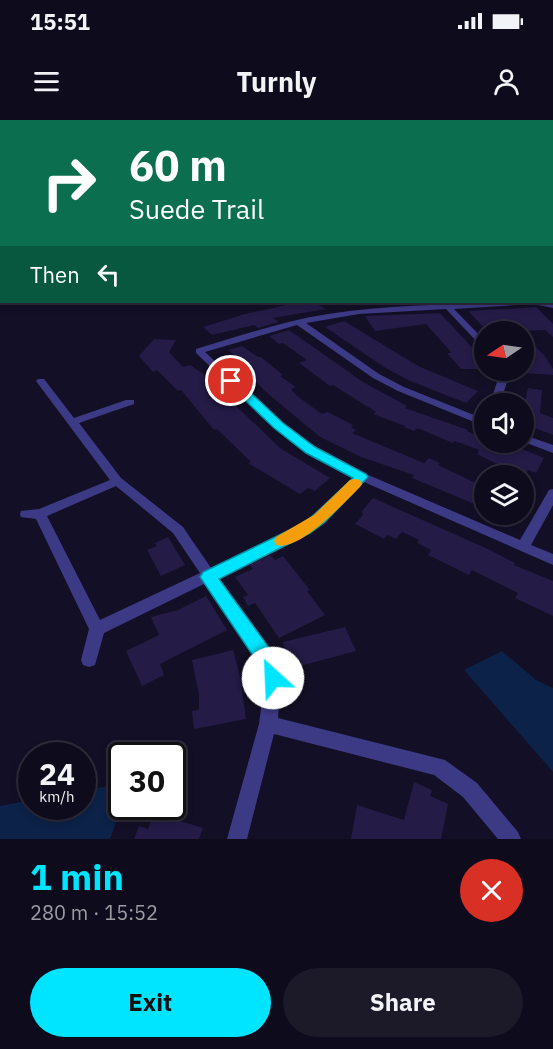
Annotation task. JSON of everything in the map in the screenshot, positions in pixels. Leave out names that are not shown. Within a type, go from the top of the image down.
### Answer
[{"type":"street","points":[[522,303],[359,312],[298,322],[199,351],[279,426],[311,450],[362,477],[553,560]]},
{"type":"street","points":[[448,307],[474,334]]},
{"type":"street","points":[[298,322],[376,376],[409,393],[474,418]]},
{"type":"street","points":[[41,381],[117,481],[178,530],[263,655],[273,678],[268,724],[237,839]]},
{"type":"street","points":[[72,422],[130,402]]},
{"type":"street","points":[[534,442],[553,449]]},
{"type":"street","points":[[97,629],[305,529],[362,477]]},
{"type":"street","points":[[88,660],[97,629],[33,514],[117,481]]},
{"type":"street","points":[[524,546],[553,493]]},
{"type":"street","points":[[268,724],[438,767],[470,790],[511,839]]},
{"type":"water","points":[[502,651],[536,680],[553,688],[553,772],[464,670]]},
{"type":"water","points":[[108,786],[108,820],[117,820],[110,839],[0,839],[0,806],[18,803],[18,820],[96,820],[96,788]]},
{"type":"building","points":[[295,303],[315,303],[326,309],[273,318],[279,322],[258,328],[254,325],[212,335],[203,327],[245,314]]},
{"type":"building","points":[[536,307],[553,324],[553,337],[545,330],[534,330],[534,321],[478,321],[468,311]]},
{"type":"building","points":[[440,313],[474,350],[474,369],[461,369],[447,353],[452,353],[426,324],[375,331],[365,316]]},
{"type":"building","points":[[344,321],[418,366],[478,391],[466,403],[408,380],[384,367],[325,327]]},
{"type":"building","points":[[289,330],[363,382],[407,406],[405,408],[468,430],[474,434],[474,448],[455,441],[453,443],[417,428],[414,431],[373,414],[376,412],[333,385],[330,386],[299,363],[307,360],[269,336]]},
{"type":"building","points":[[154,339],[176,340],[169,352],[183,367],[190,365],[202,373],[280,448],[330,478],[315,491],[308,488],[300,494],[248,463],[251,462],[217,429],[214,430],[181,390],[178,391],[157,370],[153,372],[139,356]]},
{"type":"building","points":[[242,346],[261,357],[283,375],[280,376],[296,387],[291,389],[297,396],[322,414],[328,412],[353,425],[351,427],[356,430],[352,433],[424,463],[429,458],[440,463],[438,465],[474,482],[474,504],[412,478],[414,475],[361,457],[320,437],[266,392],[238,364],[241,363],[240,360],[228,350]]},
{"type":"building","points":[[534,346],[544,355],[553,369],[553,375],[534,374]]},
{"type":"building","points":[[528,388],[542,390],[540,413],[553,418],[553,435],[534,428],[534,393],[527,393]]},
{"type":"building","points":[[532,453],[544,458],[536,473],[534,465],[501,465],[477,454]]},
{"type":"building","points":[[373,498],[490,550],[515,563],[514,565],[553,581],[553,616],[515,598],[518,593],[472,570],[469,575],[428,555],[431,550],[417,543],[419,540],[402,532],[396,539],[387,535],[384,539],[355,524]]},
{"type":"building","points":[[168,537],[185,565],[161,576],[147,550],[157,546],[155,543]]},
{"type":"building","points":[[270,555],[275,560],[283,556],[310,590],[307,591],[325,615],[279,638],[255,603],[248,606],[243,597],[248,595],[235,577],[253,569],[250,565]]},
{"type":"building","points":[[206,596],[227,630],[160,664],[164,675],[142,686],[126,651],[159,635],[151,617],[178,610]]},
{"type":"building","points":[[345,627],[356,651],[300,666],[296,655],[288,657],[283,642]]},
{"type":"building","points":[[233,650],[240,676],[246,719],[194,729],[192,711],[199,710],[199,695],[192,660]]},
{"type":"building","points":[[414,782],[432,790],[430,796],[448,804],[441,839],[351,839],[357,805],[404,820]]},
{"type":"building","points":[[151,820],[177,820],[203,828],[199,839],[134,839],[139,826],[148,829]]},
{"type":"slow traffic","points":[[281,541],[305,529],[355,484]]},
{"type":"route","points":[[231,381],[279,426],[311,450],[362,477],[305,529],[208,577],[263,655],[273,678]]}]
